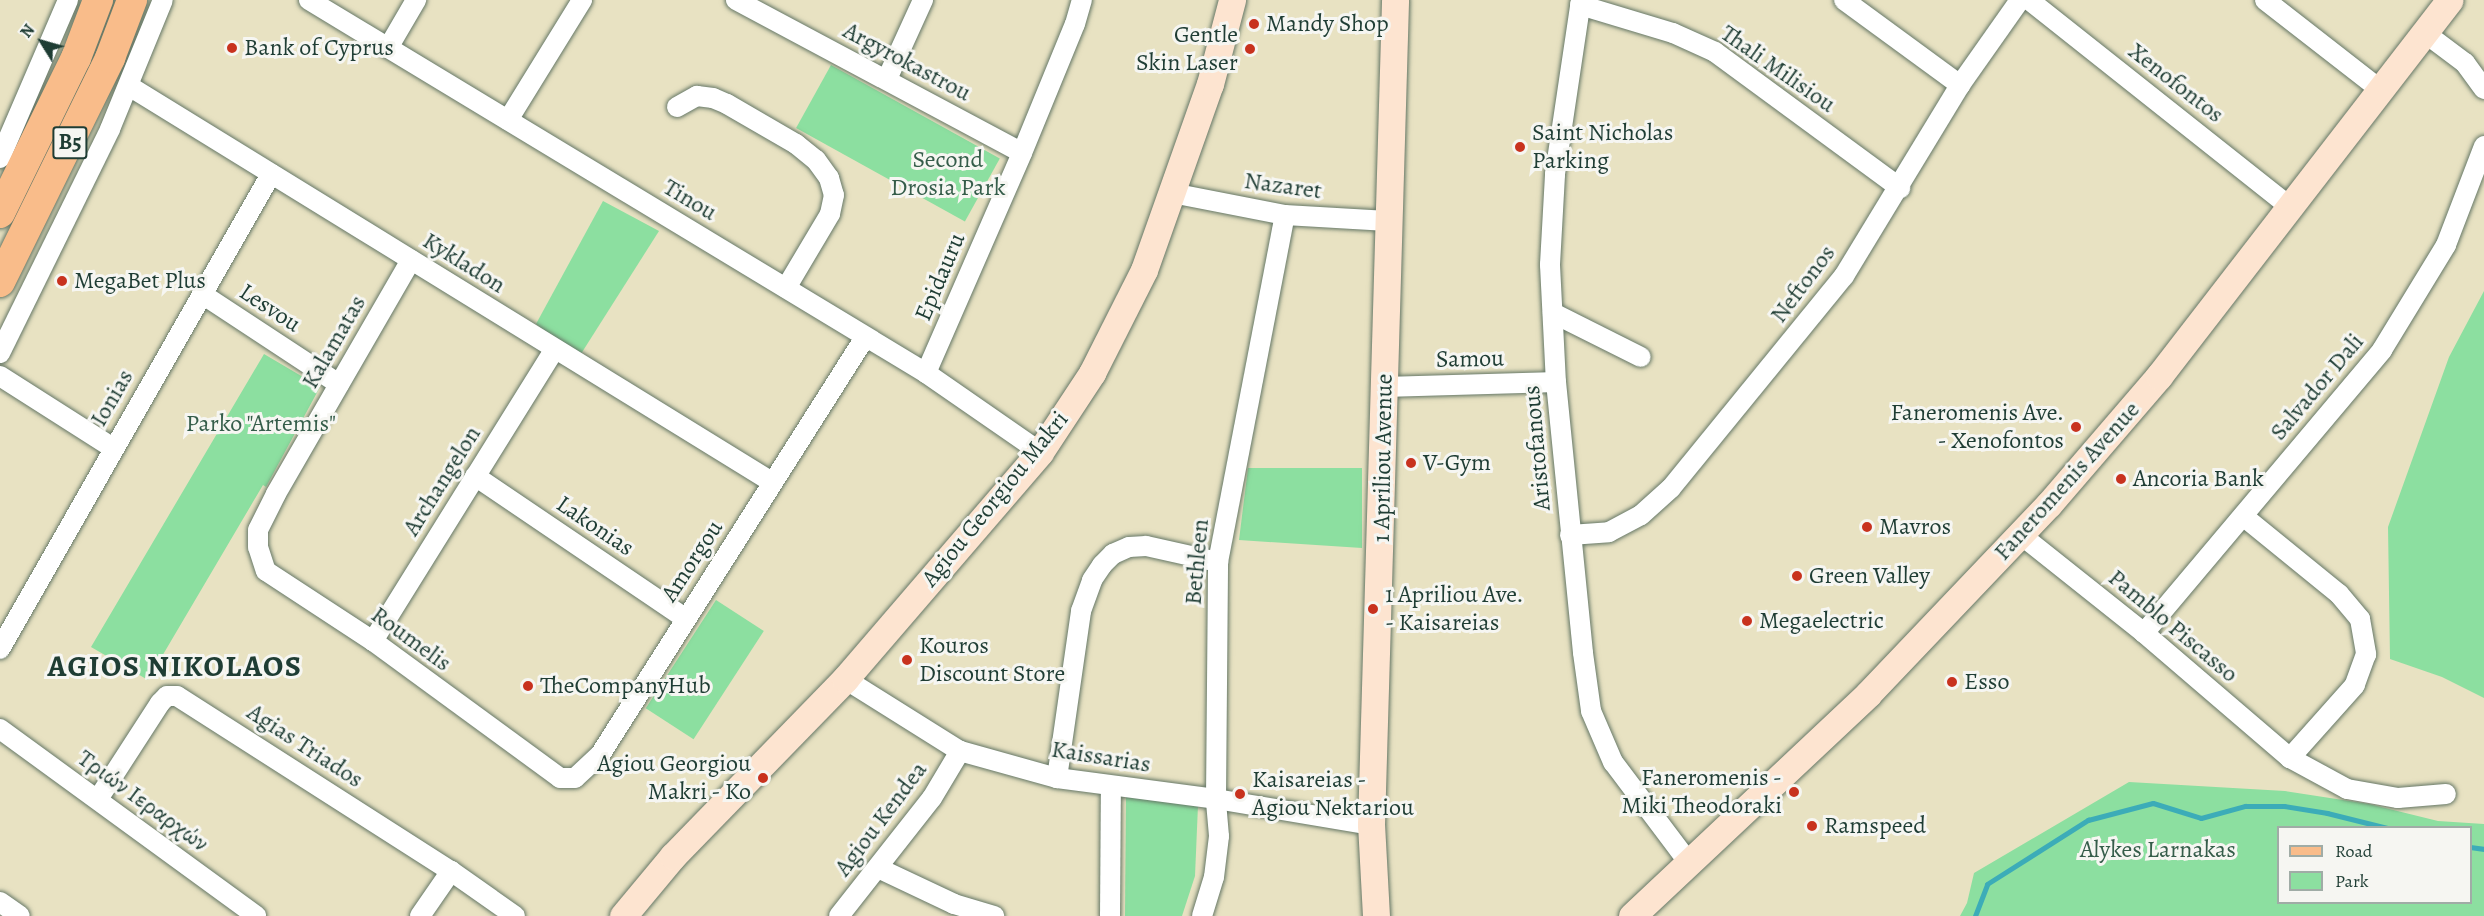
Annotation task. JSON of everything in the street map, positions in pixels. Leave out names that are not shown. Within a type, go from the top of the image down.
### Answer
[{"type":"main road","name":"B5","points":[[0,213],[76,58],[98,0]]},
{"type":"main road","name":"B5","points":[[0,282],[110,58],[132,0]]},
{"type":"main road","name":"Agiou Georgiou Makri","points":[[623,916],[673,856],[845,679],[1040,452],[1092,373],[1144,270],[1210,84],[1232,0]]},
{"type":"main road","name":"1 Apriliou Avenue","points":[[1376,916],[1371,825],[1395,0]]},
{"type":"main road","name":"Faneromenis Avenue","points":[[1637,914],[1868,694],[2021,535],[2159,376],[2382,91],[2450,0]]},
{"type":"street","points":[[0,158],[68,0]]},
{"type":"street","points":[[0,352],[129,86],[163,0]]},
{"type":"street","name":"Tinou","points":[[309,0],[926,373],[1040,452]]},
{"type":"street","points":[[388,48],[416,0]]},
{"type":"street","points":[[508,120],[582,0]]},
{"type":"street","name":"Argyrokastrou","points":[[736,0],[766,7],[887,80],[1022,153]]},
{"type":"street","points":[[887,80],[923,0]]},
{"type":"street","name":"Epidauru","points":[[926,373],[1022,153],[1075,24],[1082,0]]},
{"type":"street","points":[[1844,0],[1960,85]]},
{"type":"street","name":"Neftonos","points":[[1570,535],[1609,532],[1641,515],[1671,488],[1844,276],[1960,85],[2020,0]]},
{"type":"street","name":"Xenofontos","points":[[2029,0],[2290,207]]},
{"type":"street","points":[[2265,0],[2382,91]]},
{"type":"street","name":"Thali Milisiou","points":[[1580,2],[1673,33],[1715,52],[1899,188]]},
{"type":"street","name":"Aristofanous","points":[[1580,2],[1554,183],[1550,265],[1556,382],[1570,535],[1591,711],[1613,762],[1689,863]]},
{"type":"street","points":[[2425,33],[2465,63],[2484,89]]},
{"type":"street","name":"Kykladon","points":[[129,86],[772,482]]},
{"type":"street","points":[[676,107],[697,96],[713,98],[727,104],[796,144],[816,160],[830,178],[834,195],[830,214],[786,288]]},
{"type":"street","name":"Salvador Dali","points":[[2144,633],[2382,350],[2446,245],[2484,146]]},
{"type":"street","name":"Ionias","points":[[0,649],[271,174]]},
{"type":"street","name":"Nazaret","points":[[1172,193],[1285,215],[1388,221]]},
{"type":"street","name":"Bethleen","points":[[1202,916],[1214,877],[1220,836],[1216,799],[1218,562],[1285,215]]},
{"type":"street","name":"Kalamatas","points":[[258,547],[258,531],[265,514],[411,260]]},
{"type":"street","name":"Lesvou","points":[[202,294],[339,384]]},
{"type":"street","points":[[1552,314],[1641,357]]},
{"type":"street","name":"Amorgou","points":[[543,768],[560,778],[575,778],[600,755],[865,337]]},
{"type":"street","name":"Archangelon","points":[[373,640],[555,349]]},
{"type":"street","points":[[0,376],[113,448]]},
{"type":"street","name":"Samou","points":[[1384,387],[1556,382]]},
{"type":"street","name":"Lakonias","points":[[475,476],[685,618]]},
{"type":"street","points":[[2243,516],[2339,594],[2360,619],[2366,654],[2355,685],[2290,758]]},
{"type":"street","name":"Pamblo Piscasso","points":[[2021,535],[2144,633],[2290,758],[2347,789],[2398,798],[2446,794]]},
{"type":"street","points":[[1057,778],[1081,611],[1092,580],[1102,565],[1113,554],[1129,546],[1146,546],[1218,562]]},
{"type":"street","name":"Roumelis","points":[[258,547],[266,571],[373,640],[543,768]]},
{"type":"street","name":"Kaissarias","points":[[845,679],[960,751],[1057,778],[1216,799],[1371,825]]},
{"type":"street","name":"Agias Triados","points":[[98,799],[160,703],[167,696],[177,696],[451,871],[515,916]]},
{"type":"street","name":"Τριών Ιεραρχών","points":[[0,729],[256,916]]},
{"type":"street","name":"Agiou Kendea","points":[[839,916],[932,798],[960,751]]},
{"type":"street","points":[[1110,916],[1111,786]]},
{"type":"street","points":[[878,868],[954,904],[994,916]]},
{"type":"street","points":[[420,916],[451,871]]},
{"type":"street","points":[[0,902],[20,916]]},
{"type":"green space","name":"Second Drosia Park","points":[[831,65],[1000,159],[965,222],[796,128]]},
{"type":"green space","points":[[603,201],[659,231],[579,357],[536,324]]},
{"type":"green space","points":[[2484,291],[2484,698],[2442,677],[2390,659],[2388,527],[2449,357]]},
{"type":"green space","name":"Parko \"Artemis\"","points":[[264,354],[320,387],[266,487],[263,485],[148,680],[91,647]]},
{"type":"green space","points":[[1248,468],[1362,468],[1362,548],[1239,540]]},
{"type":"green space","points":[[716,600],[764,631],[694,739],[646,708]]},
{"type":"green space","name":"Alykes Larnakas","points":[[2129,782],[2285,791],[2369,804],[2438,821],[2484,824],[2484,916],[1960,916],[1967,903],[1974,873]]},
{"type":"green space","points":[[1126,794],[1198,805],[1195,876],[1182,916],[1125,916]]},
{"type":"waterway","points":[[1975,916],[1987,884],[2088,820],[2153,803],[2201,818],[2245,806],[2284,806],[2327,813],[2379,826]]},
{"type":"waterway","points":[[2472,847],[2484,849]]},
{"type":"place","name":"Mandy Shop","points":[[1254,24]]},
{"type":"place","name":"Bank of Cyprus","points":[[232,48]]},
{"type":"place","name":"Gentle Skin Laser","points":[[1250,49]]},
{"type":"place","name":"Saint Nicholas Parking","points":[[1520,147]]},
{"type":"place","name":"MegaBet Plus","points":[[62,281]]},
{"type":"place","name":"Faneromenis Ave. - Xenofontos","points":[[2076,427]]},
{"type":"place","name":"V-Gym","points":[[1411,463]]},
{"type":"place","name":"Ancoria Bank","points":[[2121,479]]},
{"type":"place","name":"Mavros","points":[[1867,527]]},
{"type":"place","name":"Green Valley","points":[[1797,576]]},
{"type":"place","name":"1 Apriliou Ave. - Kaisareias","points":[[1373,609]]},
{"type":"place","name":"Megaelectric","points":[[1747,621]]},
{"type":"place","name":"Kouros Discount Store","points":[[907,660]]},
{"type":"place","name":"Esso","points":[[1952,682]]},
{"type":"place","name":"TheCompanyHub","points":[[528,686]]},
{"type":"place","name":"Agiou Georgiou Makri - Ko","points":[[763,778]]},
{"type":"place","name":"Faneromenis - Miki Theodoraki","points":[[1794,792]]},
{"type":"place","name":"Kaisareias - Agiou Nektariou","points":[[1240,794]]},
{"type":"place","name":"Ramspeed","points":[[1812,826]]},
{"type":"district","name":"AGIOS NIKOLAOS","points":[[175,666]]}]
